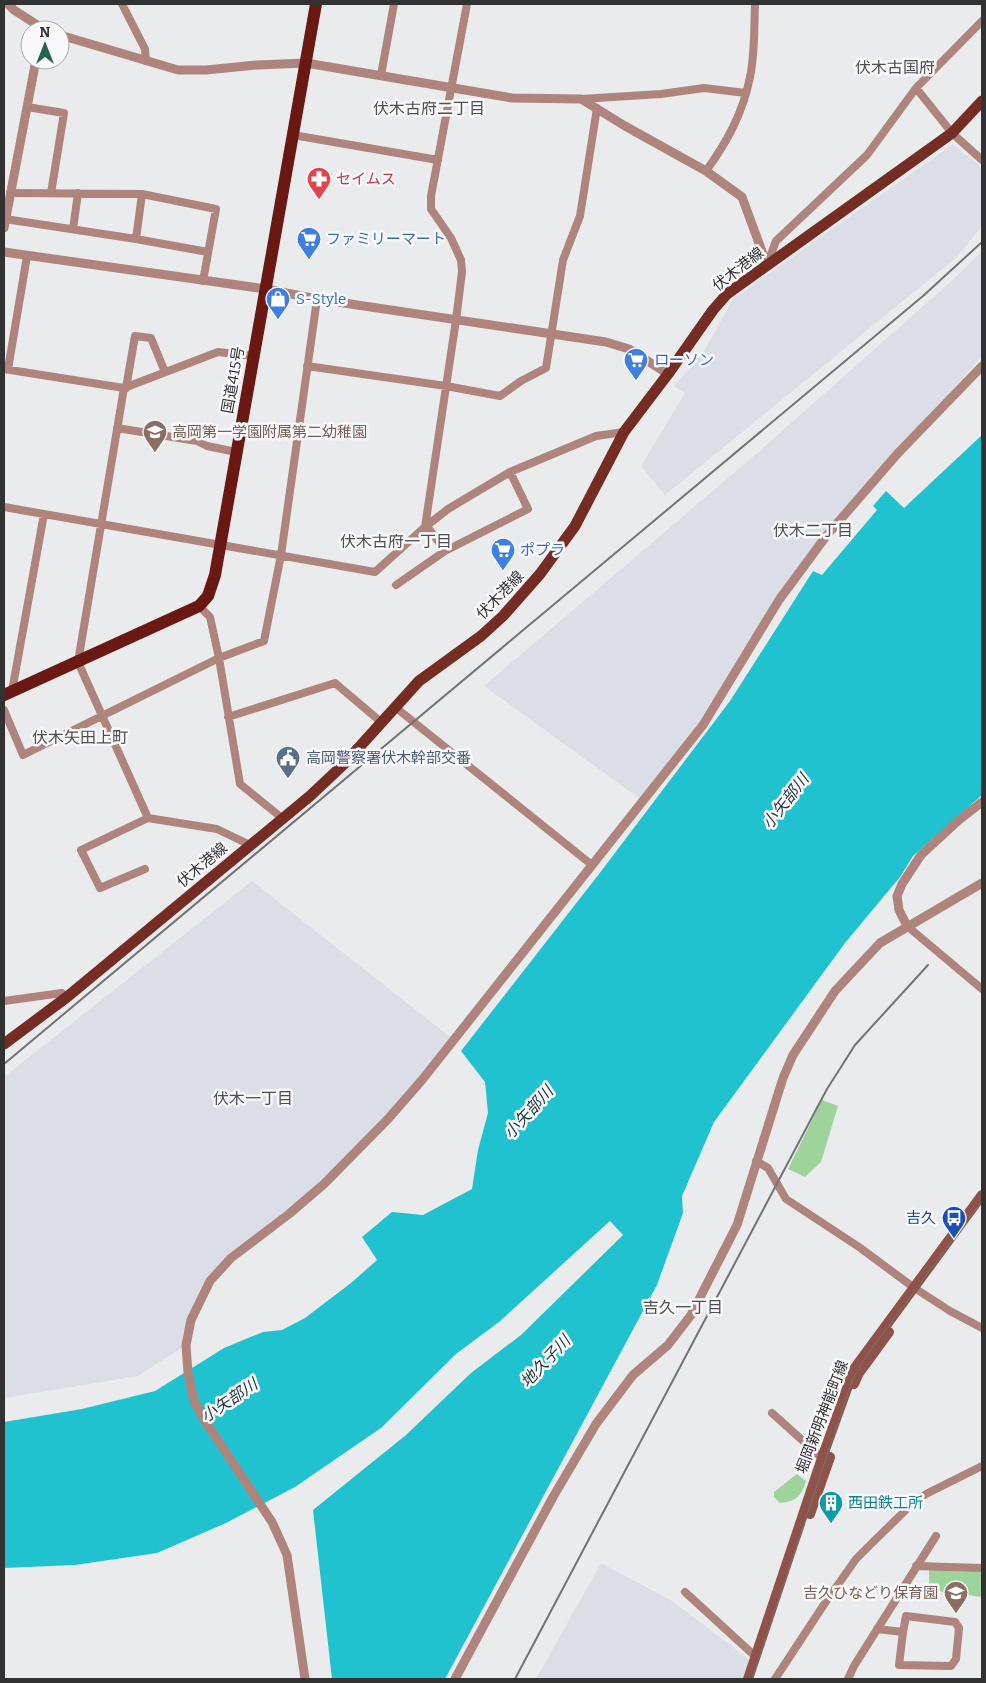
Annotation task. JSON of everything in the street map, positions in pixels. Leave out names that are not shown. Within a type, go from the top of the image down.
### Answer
[{"type":"highway","name":"国道415号","points":[[199,606],[208,596],[216,575],[236,452],[316,4]]},
{"type":"highway","points":[[8,693],[199,606]]},
{"type":"main road","name":"伏木港線","points":[[4,1044],[67,997],[338,770],[419,681],[481,636],[503,616],[540,574],[575,526],[624,432],[713,310],[727,294],[952,133],[982,101]]},
{"type":"main road","name":"堀岡新明神能町線","points":[[755,1679],[855,1382],[916,1288],[982,1195]]},
{"type":"main road","name":"堀岡新明神能町線","points":[[748,1679],[854,1369],[916,1288],[982,1207]]},
{"type":"street","points":[[8,4],[30,20]]},
{"type":"street","points":[[122,4],[145,49],[146,61]]},
{"type":"street","points":[[381,76],[394,4]]},
{"type":"street","points":[[445,551],[426,526],[462,272],[461,260],[451,238],[431,209],[431,196],[467,4]]},
{"type":"street","points":[[706,171],[724,146],[746,93],[750,76],[755,4]]},
{"type":"street","points":[[766,265],[776,241],[867,155],[916,88],[982,21]]},
{"type":"street","points":[[70,38],[178,70],[206,70],[306,63],[512,98],[581,99],[661,94],[704,88],[746,93]]},
{"type":"street","points":[[34,70],[4,224],[73,230],[208,252]]},
{"type":"street","points":[[916,88],[952,133],[982,160]]},
{"type":"street","points":[[581,99],[706,171],[742,198],[766,265]]},
{"type":"street","points":[[27,107],[64,113],[51,193]]},
{"type":"street","points":[[307,366],[446,386],[500,396],[521,381],[546,368],[563,260],[580,216],[597,108]]},
{"type":"street","points":[[293,135],[438,160]]},
{"type":"street","points":[[10,193],[142,194],[216,209],[203,281]]},
{"type":"street","points":[[73,230],[78,193]]},
{"type":"street","points":[[136,239],[142,194]]},
{"type":"street","points":[[4,252],[266,289],[317,299],[606,342],[629,349],[668,374]]},
{"type":"street","points":[[27,256],[6,369],[125,388],[218,352],[254,356]]},
{"type":"street","points":[[4,710],[23,755],[219,658],[264,640],[281,555],[317,299]]},
{"type":"street","points":[[148,818],[78,662],[117,428],[135,336],[151,338],[164,372]]},
{"type":"street","points":[[305,1679],[302,1649],[287,1555],[284,1547],[272,1522],[205,1422],[194,1401],[188,1373],[186,1345],[191,1320],[210,1281],[231,1258],[289,1214],[324,1184],[388,1120],[703,725],[779,600],[827,534],[899,452],[982,366]]},
{"type":"street","points":[[117,428],[198,441],[207,446],[236,452]]},
{"type":"street","points":[[4,507],[375,572],[426,526],[448,509],[510,472],[596,436],[624,432]]},
{"type":"street","points":[[396,585],[445,551],[528,509],[510,472]]},
{"type":"street","points":[[8,693],[44,514]]},
{"type":"street","points":[[199,606],[210,617],[219,658],[240,784],[282,818]]},
{"type":"street","points":[[228,717],[335,683],[381,722]]},
{"type":"street","points":[[395,707],[592,864]]},
{"type":"street","points":[[982,802],[959,820],[922,855],[902,884],[897,896],[899,910],[907,926],[982,989]]},
{"type":"street","points":[[145,869],[100,888],[81,850],[148,818],[217,829],[250,844]]},
{"type":"street","points":[[456,1679],[552,1497],[596,1424],[633,1375],[668,1345],[691,1315],[737,1225],[783,1078],[793,1055],[808,1029],[835,991],[861,961],[880,943],[982,883]]},
{"type":"street","points":[[4,1001],[62,993],[67,997]]},
{"type":"street","points":[[756,1161],[768,1168],[786,1199],[859,1247],[950,1311],[982,1328]]},
{"type":"street","points":[[772,1413],[822,1458]]},
{"type":"street","points":[[778,1678],[825,1603],[856,1559],[915,1501],[982,1466]]},
{"type":"street","points":[[848,1679],[854,1666],[936,1536]]},
{"type":"street","points":[[916,1566],[982,1568]]},
{"type":"street","points":[[686,1592],[756,1657]]},
{"type":"street","points":[[906,1616],[955,1622],[959,1628],[956,1660],[951,1666],[899,1665],[903,1632],[906,1616]]},
{"type":"street","points":[[877,1629],[903,1632]]},
{"type":"shaded area","points":[[953,144],[982,168],[982,226],[958,256],[665,495],[641,466],[685,393],[674,386],[703,353],[733,299]]},
{"type":"shaded area","points":[[982,251],[982,356],[827,535],[779,600],[703,725],[643,801],[484,686],[755,455],[956,277]]},
{"type":"shaded area","points":[[252,881],[454,1040],[324,1184],[210,1281],[186,1345],[138,1376],[4,1398],[4,1077]]},
{"type":"shaded area","points":[[601,1563],[672,1601],[750,1660],[743,1679],[536,1679]]},
{"type":"green space","points":[[822,1100],[838,1106],[821,1162],[805,1177],[788,1169]]},
{"type":"green space","points":[[797,1474],[806,1481],[802,1491],[794,1499],[780,1503],[774,1497],[774,1492]]},
{"type":"green space","points":[[929,1564],[982,1565],[982,1597],[929,1590]]},
{"type":"water","points":[[982,435],[982,795],[913,856],[900,877],[845,943],[714,1122],[682,1196],[683,1213],[657,1285],[445,1679],[332,1679],[313,1510],[406,1435],[471,1373],[521,1335],[623,1235],[610,1221],[499,1322],[456,1354],[381,1428],[295,1487],[226,1523],[157,1553],[75,1565],[4,1568],[4,1422],[82,1409],[155,1391],[224,1348],[263,1332],[282,1330],[305,1318],[351,1283],[377,1260],[362,1237],[392,1212],[423,1215],[472,1189],[478,1150],[488,1113],[485,1082],[461,1051],[599,874],[730,701],[813,571],[822,575],[877,510],[873,506],[886,491],[904,508]]},
{"type":"tram line","points":[[752,1679],[853,1378],[869,1352],[982,1201]]},
{"type":"railway","points":[[4,1064],[923,296],[982,242]]},
{"type":"railway","points":[[515,1679],[827,1089],[855,1045],[928,965]]},
{"type":"place","name":"セイムス","points":[[319,200]]},
{"type":"place","name":"ファミリーマート","points":[[309,260]]},
{"type":"place","name":"S-Style","points":[[278,320]]},
{"type":"place","name":"ローソン","points":[[636,381]]},
{"type":"place","name":"高岡第一学園附属第二幼稚園","points":[[155,453]]},
{"type":"place","name":"ポプラ","points":[[503,571]]},
{"type":"place","name":"高岡警察署伏木幹部交番","points":[[288,779]]},
{"type":"place","name":"吉久","points":[[954,1239]]},
{"type":"place","name":"西田鉄工所","points":[[831,1524]]},
{"type":"place","name":"吉久ひなどり保育園","points":[[956,1614]]},
{"type":"district","name":"伏木古国府","points":[[895,67]]},
{"type":"district","name":"伏木古府二丁目","points":[[429,108]]},
{"type":"district","name":"伏木二丁目","points":[[813,530]]},
{"type":"district","name":"伏木古府一丁目","points":[[396,541]]},
{"type":"district","name":"伏木矢田上町","points":[[80,737]]},
{"type":"district","name":"伏木一丁目","points":[[253,1098]]},
{"type":"district","name":"吉久一丁目","points":[[683,1307]]},
{"type":"water label","name":"小矢部川","points":[[785,801]]},
{"type":"water label","name":"小矢部川","points":[[528,1112]]},
{"type":"water label","name":"地久子川","points":[[545,1361]]},
{"type":"water label","name":"小矢部川","points":[[229,1400]]}]
